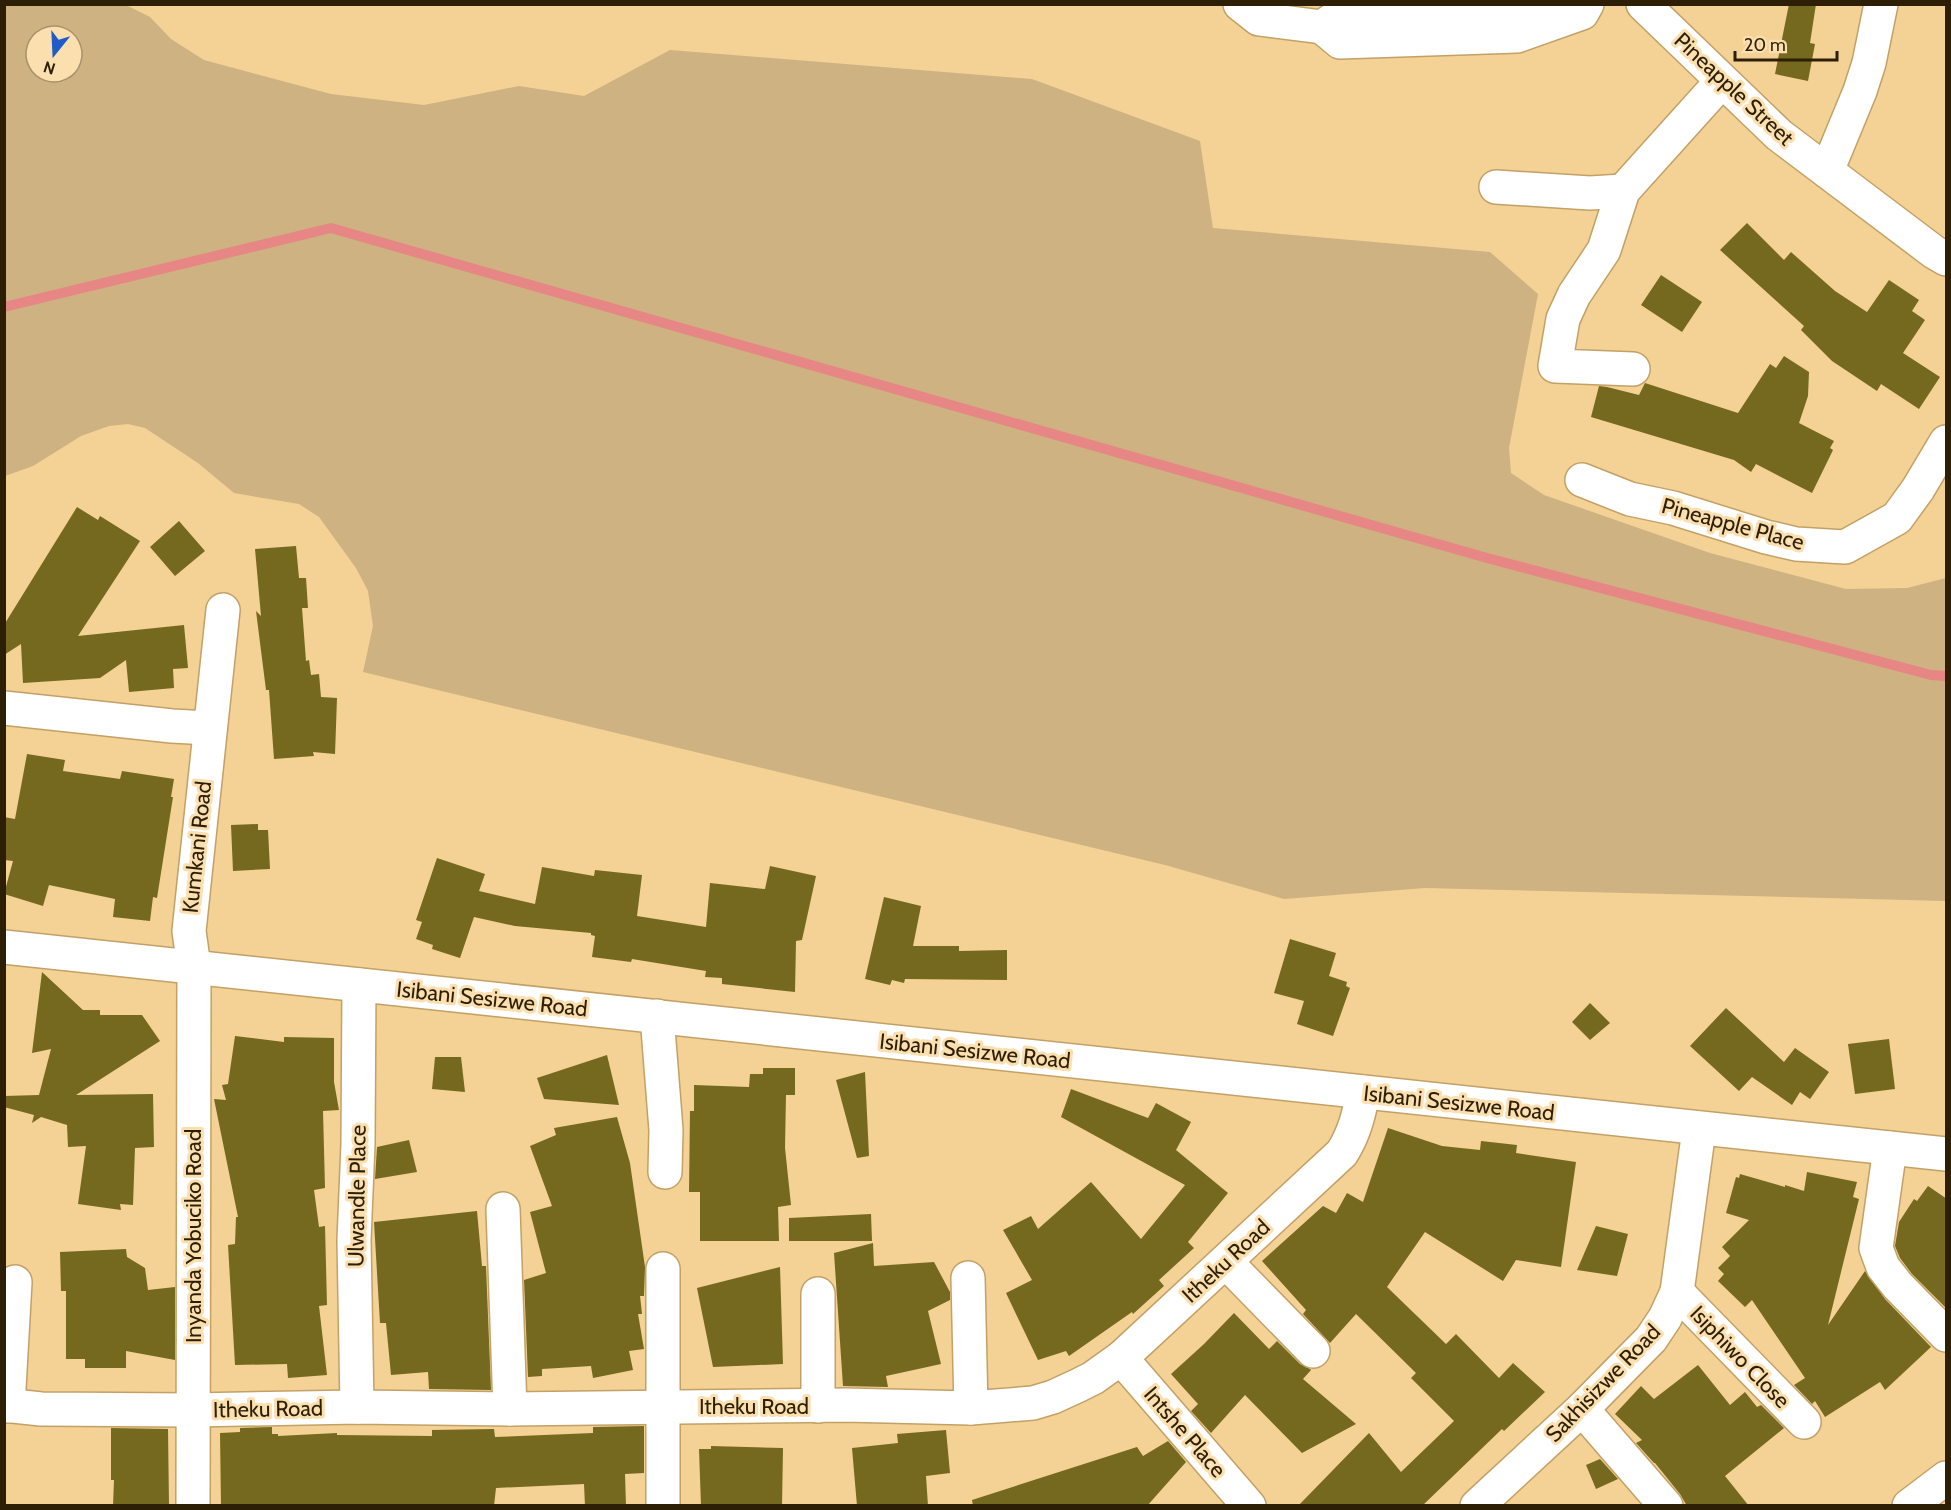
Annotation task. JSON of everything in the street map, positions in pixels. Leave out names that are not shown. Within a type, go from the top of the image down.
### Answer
[{"type":"street","points":[[1240,4],[1259,19],[1322,27],[1340,42],[1517,36],[1582,13],[1587,4]]},
{"type":"street","points":[[1322,27],[1344,12],[1552,11],[1575,4]]},
{"type":"street","name":"Pineapple Street","points":[[1643,4],[1779,135],[1934,252],[1947,259]]},
{"type":"street","points":[[1827,171],[1863,82],[1872,52],[1881,4]]},
{"type":"street","points":[[1633,369],[1555,366],[1563,319],[1604,249],[1623,191],[1722,81]]},
{"type":"street","points":[[1496,187],[1590,193],[1623,191]]},
{"type":"street","name":"Pineapple Place","points":[[1582,480],[1630,499],[1673,508],[1766,537],[1796,544],[1845,547],[1897,518],[1947,442]]},
{"type":"street","name":"Kumkani Road","points":[[194,967],[189,930],[190,905],[223,610]]},
{"type":"street","points":[[4,708],[209,728]]},
{"type":"street","name":"Isibani Sesizwe Road","points":[[4,947],[1947,1154]]},
{"type":"street","name":"Inyanda Yobuciko Road","points":[[193,1506],[194,967]]},
{"type":"street","name":"Ulwandle Place","points":[[357,1407],[354,1240],[358,1144],[359,985]]},
{"type":"street","points":[[657,1016],[666,1130],[665,1172]]},
{"type":"street","name":"Itheku Road","points":[[15,1282],[6,1405],[41,1408],[192,1410],[845,1405],[971,1408],[1033,1403],[1053,1398],[1093,1378],[1121,1358],[1342,1153],[1351,1139],[1363,1092]]},
{"type":"street","name":"Sakhisizwe Road","points":[[1477,1506],[1582,1409],[1651,1339],[1665,1318],[1677,1292],[1699,1129]]},
{"type":"street","points":[[1890,1148],[1876,1248],[1883,1267],[1898,1286],[1947,1335]]},
{"type":"street","points":[[503,1209],[510,1409]]},
{"type":"street","points":[[1226,1262],[1313,1351]]},
{"type":"street","points":[[663,1269],[663,1506]]},
{"type":"street","points":[[968,1278],[971,1408]]},
{"type":"street","name":"Isiphiwo Close","points":[[1677,1292],[1804,1422]]},
{"type":"street","points":[[818,1294],[818,1406]]},
{"type":"street","name":"Intshe Place","points":[[1121,1358],[1249,1506]]},
{"type":"street","points":[[1582,1409],[1666,1506]]},
{"type":"street","points":[[1909,1506],[1947,1478]]},
{"type":"shaded area","points":[[5,4],[126,5],[150,17],[171,39],[204,60],[331,94],[424,105],[519,86],[584,96],[670,50],[1032,79],[1200,141],[1213,228],[1490,252],[1538,294],[1509,448],[1511,473],[1544,495],[1710,553],[1846,589],[1907,588],[1946,578],[1946,901],[1425,888],[1284,899],[1165,865],[363,672],[373,626],[368,591],[356,568],[319,517],[299,504],[234,493],[198,463],[145,428],[128,424],[109,426],[81,436],[33,466],[5,476]]},
{"type":"building","points":[[1789,4],[1816,4],[1810,43],[1815,44],[1808,81],[1775,74]]},
{"type":"building","points":[[1747,223],[1784,260],[1791,252],[1835,291],[1867,312],[1889,280],[1919,300],[1912,311],[1925,320],[1903,353],[1940,377],[1919,409],[1881,384],[1877,391],[1832,361],[1801,330],[1804,326],[1720,250]]},
{"type":"building","points":[[1661,275],[1702,302],[1682,332],[1641,305]]},
{"type":"building","points":[[1784,356],[1809,372],[1808,396],[1799,423],[1834,441],[1830,448],[1833,450],[1812,493],[1756,464],[1751,472],[1734,460],[1591,417],[1599,386],[1639,395],[1645,383],[1738,413],[1770,364],[1776,368]]},
{"type":"building","points":[[77,507],[98,520],[100,516],[140,541],[78,636],[184,625],[188,668],[173,669],[174,688],[129,692],[126,660],[100,678],[23,683],[21,644],[4,655],[4,625]]},
{"type":"building","points":[[179,521],[205,551],[175,576],[150,547]]},
{"type":"building","points":[[296,546],[299,578],[306,578],[308,608],[302,608],[306,661],[309,660],[311,675],[319,674],[321,697],[337,698],[335,754],[313,752],[314,756],[274,759],[269,690],[266,690],[256,611],[261,616],[255,549]]},
{"type":"building","points":[[27,754],[65,760],[63,771],[120,779],[122,771],[174,779],[157,898],[153,897],[150,921],[113,917],[115,899],[49,885],[43,906],[4,894],[13,861],[4,860],[4,817],[15,819]]},
{"type":"building","points":[[258,824],[258,830],[268,830],[270,869],[233,871],[231,825]]},
{"type":"building","points":[[437,858],[485,874],[479,891],[535,904],[542,867],[594,876],[595,870],[642,875],[637,916],[706,927],[710,883],[765,889],[770,866],[816,876],[802,940],[796,941],[795,992],[722,984],[722,978],[705,977],[706,971],[632,959],[631,962],[592,957],[595,936],[591,933],[515,926],[474,917],[460,958],[432,949],[433,945],[416,939],[422,922],[416,920]]},
{"type":"building","points":[[884,897],[921,906],[913,946],[959,946],[959,951],[1007,950],[1007,980],[905,979],[904,983],[892,980],[890,985],[865,979]]},
{"type":"building","points":[[1290,939],[1336,953],[1329,976],[1347,982],[1346,986],[1350,988],[1333,1036],[1297,1024],[1304,1001],[1274,993]]},
{"type":"building","points":[[42,972],[83,1010],[100,1010],[100,1015],[142,1015],[160,1041],[76,1095],[153,1094],[154,1147],[135,1148],[133,1205],[120,1204],[121,1210],[78,1204],[86,1146],[68,1147],[67,1125],[41,1117],[32,1123],[34,1115],[4,1107],[4,1096],[39,1095],[51,1049],[32,1053]]},
{"type":"building","points":[[1590,1003],[1610,1023],[1590,1040],[1572,1022]]},
{"type":"building","points":[[1726,1008],[1784,1062],[1795,1048],[1829,1072],[1810,1099],[1800,1092],[1792,1105],[1752,1077],[1739,1091],[1690,1046]]},
{"type":"building","points":[[235,1036],[284,1042],[284,1037],[334,1038],[334,1082],[339,1110],[323,1111],[325,1188],[314,1190],[319,1227],[325,1226],[327,1305],[319,1306],[327,1375],[288,1378],[287,1364],[235,1365],[228,1245],[235,1244],[236,1217],[238,1217],[214,1099],[226,1100],[222,1085],[228,1084]]},
{"type":"building","points":[[1889,1039],[1895,1089],[1855,1094],[1848,1044]]},
{"type":"building","points":[[607,1055],[619,1105],[544,1099],[537,1078]]},
{"type":"building","points":[[435,1057],[461,1057],[465,1092],[432,1089]]},
{"type":"building","points":[[763,1068],[795,1068],[795,1095],[786,1095],[785,1148],[791,1205],[778,1207],[779,1241],[700,1241],[700,1192],[689,1192],[690,1111],[694,1111],[694,1085],[749,1087],[750,1074],[763,1074]]},
{"type":"building","points":[[865,1072],[869,1156],[857,1158],[836,1080]]},
{"type":"building","points":[[1071,1089],[1148,1118],[1156,1103],[1191,1122],[1176,1150],[1228,1193],[1188,1242],[1194,1248],[1159,1280],[1164,1286],[1133,1314],[1132,1312],[1069,1356],[1066,1351],[1038,1360],[1006,1293],[1032,1280],[1003,1230],[1031,1216],[1038,1229],[1091,1182],[1141,1239],[1185,1185],[1061,1117]]},
{"type":"building","points":[[617,1117],[630,1163],[645,1267],[644,1296],[640,1296],[642,1314],[638,1314],[644,1349],[629,1351],[633,1370],[593,1378],[591,1366],[542,1369],[542,1376],[528,1377],[524,1280],[546,1273],[530,1212],[552,1206],[530,1146],[556,1135],[554,1128]]},
{"type":"building","points":[[1388,1128],[1442,1146],[1480,1150],[1481,1141],[1517,1145],[1516,1153],[1576,1162],[1561,1267],[1516,1260],[1503,1281],[1425,1232],[1387,1287],[1446,1344],[1456,1334],[1499,1378],[1513,1363],[1545,1392],[1504,1431],[1502,1429],[1422,1506],[1298,1506],[1369,1433],[1401,1472],[1454,1421],[1411,1378],[1416,1373],[1356,1314],[1330,1343],[1303,1314],[1306,1310],[1262,1261],[1323,1206],[1336,1213],[1347,1193],[1363,1202]]},
{"type":"building","points":[[409,1140],[417,1172],[375,1179],[377,1147]]},
{"type":"building","points":[[1807,1172],[1857,1182],[1853,1197],[1859,1199],[1828,1325],[1865,1271],[1885,1299],[1931,1347],[1885,1390],[1880,1382],[1825,1417],[1815,1401],[1812,1404],[1794,1385],[1805,1378],[1752,1300],[1745,1307],[1718,1281],[1724,1274],[1718,1268],[1730,1256],[1722,1247],[1749,1220],[1726,1213],[1736,1177],[1739,1178],[1740,1174],[1804,1191]]},
{"type":"building","points":[[1928,1186],[1947,1199],[1947,1309],[1912,1274],[1900,1258],[1895,1246],[1899,1222],[1914,1199],[1917,1201]]},
{"type":"building","points":[[477,1211],[482,1266],[486,1266],[491,1390],[429,1389],[428,1372],[391,1375],[386,1323],[380,1323],[374,1222]]},
{"type":"building","points":[[871,1214],[872,1241],[789,1241],[789,1218]]},
{"type":"building","points":[[1596,1226],[1628,1234],[1617,1276],[1577,1270]]},
{"type":"building","points":[[873,1243],[874,1266],[934,1262],[950,1292],[950,1300],[928,1311],[941,1364],[886,1376],[888,1387],[843,1386],[834,1253]]},
{"type":"building","points":[[126,1249],[127,1257],[145,1268],[148,1290],[175,1287],[175,1360],[126,1351],[126,1368],[85,1368],[85,1359],[66,1359],[66,1291],[61,1291],[60,1252]]},
{"type":"building","points":[[780,1267],[783,1364],[713,1367],[697,1288]]},
{"type":"building","points":[[1234,1313],[1269,1349],[1277,1341],[1300,1364],[1310,1369],[1303,1379],[1356,1424],[1302,1453],[1245,1395],[1211,1433],[1191,1411],[1198,1404],[1171,1374]]},
{"type":"building","points":[[1698,1365],[1730,1405],[1745,1392],[1757,1407],[1761,1405],[1784,1428],[1725,1476],[1749,1506],[1687,1506],[1655,1463],[1636,1443],[1642,1440],[1615,1414],[1641,1386],[1654,1399]]},
{"type":"building","points":[[644,1426],[644,1473],[625,1474],[626,1506],[585,1506],[584,1484],[496,1488],[494,1506],[221,1506],[220,1433],[240,1432],[240,1428],[272,1427],[272,1434],[278,1434],[278,1436],[337,1433],[337,1435],[432,1436],[432,1430],[494,1429],[495,1437],[593,1433],[593,1427]]},
{"type":"building","points":[[111,1428],[168,1429],[169,1506],[113,1506]]},
{"type":"building","points":[[946,1430],[950,1473],[926,1476],[928,1506],[857,1506],[852,1448],[898,1443],[897,1434]]},
{"type":"building","points":[[1168,1441],[1186,1462],[1147,1506],[973,1506],[972,1500],[1137,1447],[1143,1456]]},
{"type":"building","points":[[711,1446],[783,1448],[782,1506],[701,1506],[699,1449],[711,1449]]},
{"type":"building","points":[[1600,1459],[1618,1479],[1596,1489],[1586,1465]]},
{"type":"waterway","points":[[4,307],[331,228],[1487,558],[1931,675],[1946,676]]}]
